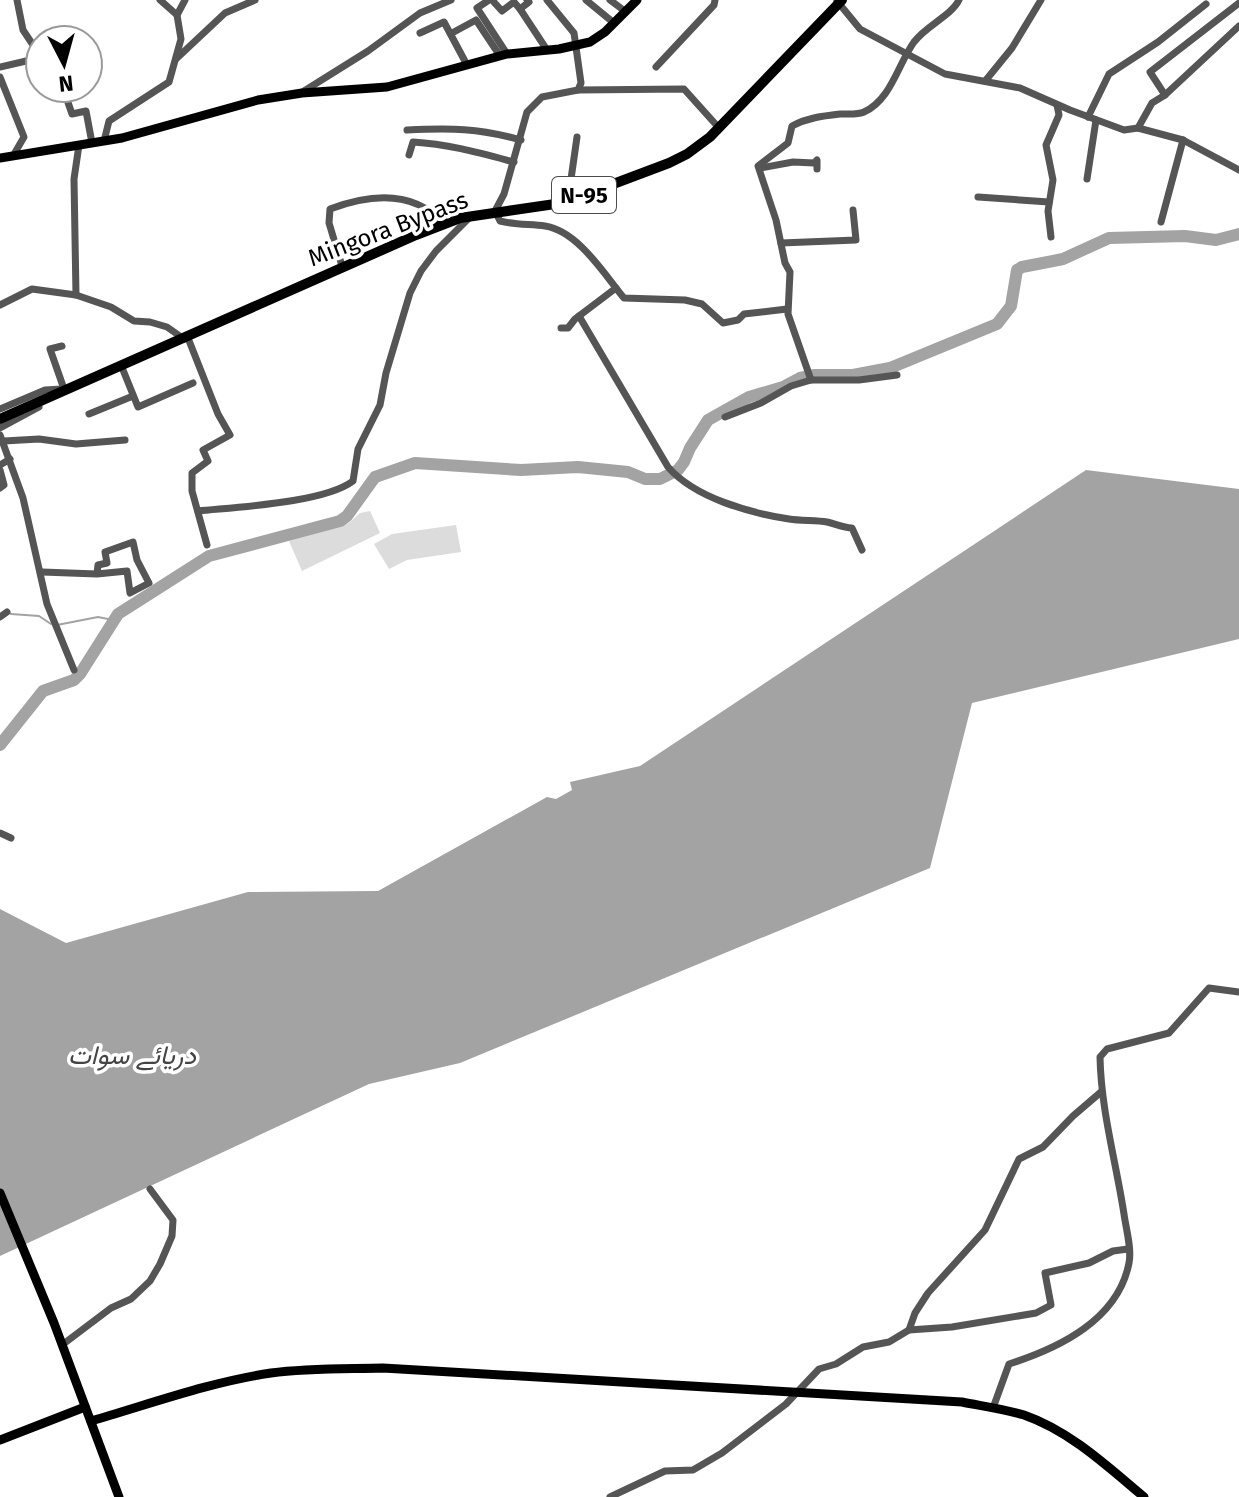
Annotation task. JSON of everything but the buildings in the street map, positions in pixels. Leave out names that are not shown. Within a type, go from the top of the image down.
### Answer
[{"type":"highway","name":"Mingora Bypass","points":[[0,419],[342,266],[444,224],[495,211],[568,200],[678,158],[719,128],[839,1]]},
{"type":"main road","points":[[0,158],[104,141],[258,100],[302,93],[387,87],[504,55],[590,42],[605,32],[637,0]]},
{"type":"main road","points":[[0,1193],[119,1497]]},
{"type":"main road","points":[[91,1421],[236,1380],[303,1370],[383,1368],[962,1402],[1024,1415],[1067,1437],[1144,1497]]},
{"type":"main road","points":[[0,1440],[85,1407]]},
{"type":"street","points":[[17,0],[24,32]]},
{"type":"street","points":[[160,0],[177,15]]},
{"type":"street","points":[[104,141],[109,121],[169,82],[181,39],[177,15],[185,0]]},
{"type":"street","points":[[175,61],[225,13],[255,0]]},
{"type":"street","points":[[504,55],[477,8],[490,0],[502,11],[514,2],[547,50]]},
{"type":"street","points":[[520,9],[529,2],[527,0]]},
{"type":"street","points":[[547,0],[574,33],[581,83],[578,90]]},
{"type":"street","points":[[586,0],[614,23]]},
{"type":"street","points":[[610,0],[626,12]]},
{"type":"street","points":[[656,67],[714,5],[715,0]]},
{"type":"street","points":[[811,380],[787,309],[790,272],[758,166],[788,143],[792,126],[808,118],[863,113],[882,97],[922,31],[955,7],[959,0]]},
{"type":"street","points":[[986,80],[1012,48],[1041,0]]},
{"type":"street","points":[[302,93],[368,51],[400,25],[446,1]]},
{"type":"street","points":[[839,1],[860,29],[945,74],[986,80],[1037,93],[1057,105],[1124,130],[1138,128],[1183,140],[1239,170]]},
{"type":"street","points":[[1165,95],[1150,72],[1239,3]]},
{"type":"street","points":[[1087,179],[1092,118],[1109,74],[1158,42],[1206,4]]},
{"type":"street","points":[[452,33],[476,20],[504,55]]},
{"type":"street","points":[[420,33],[444,22],[467,65]]},
{"type":"street","points":[[1138,128],[1152,103],[1165,95],[1239,26]]},
{"type":"street","points":[[0,67],[24,62]]},
{"type":"street","points":[[0,77],[24,137],[13,156]]},
{"type":"street","points":[[719,128],[684,89],[578,90],[542,97],[527,112],[504,194],[495,211],[500,221],[546,226],[568,236],[594,258],[605,277],[624,298],[685,300],[702,304],[723,323],[738,320],[744,314],[787,309]]},
{"type":"street","points":[[69,104],[72,114],[86,111],[92,143]]},
{"type":"street","points":[[1051,237],[1049,202],[1053,180],[1046,145],[1059,115],[1057,105]]},
{"type":"street","points":[[407,130],[459,127],[521,140]]},
{"type":"street","points":[[568,200],[577,137]]},
{"type":"street","points":[[1161,222],[1183,140]]},
{"type":"street","points":[[409,155],[413,142],[433,143],[514,162]]},
{"type":"street","points":[[76,295],[74,179],[79,145]]},
{"type":"street","points":[[761,168],[793,162],[814,163],[817,160],[817,169]]},
{"type":"street","points":[[978,197],[1049,202]]},
{"type":"street","points":[[342,266],[329,223],[330,209],[361,201],[399,199],[418,203],[432,211],[444,224]]},
{"type":"street","points":[[781,243],[856,240],[853,210]]},
{"type":"street","points":[[198,511],[302,498],[333,491],[353,481],[358,449],[380,405],[386,373],[410,293],[436,251],[470,216]]},
{"type":"street","points":[[561,328],[568,328],[616,288]]},
{"type":"street","points":[[0,305],[32,289],[76,295],[111,307],[134,321],[167,327],[186,338],[230,435],[203,450],[208,461],[192,473],[192,491],[207,545]]},
{"type":"street","points":[[579,316],[668,467],[678,478],[716,498],[773,516],[808,522],[825,521],[852,528],[862,550]]},
{"type":"street","points":[[62,346],[50,349],[64,389]]},
{"type":"street","points":[[121,365],[138,407],[193,383]]},
{"type":"street","points":[[725,417],[811,380],[859,380],[897,375]]},
{"type":"street","points":[[0,409],[45,390],[64,389]]},
{"type":"street","points":[[0,428],[48,402],[64,389]]},
{"type":"street","points":[[89,414],[133,396]]},
{"type":"street","points":[[74,670],[47,604],[42,572],[2,438],[76,444],[125,440]]},
{"type":"street","points":[[0,488],[4,485],[0,467],[10,459]]},
{"type":"street","points":[[42,572],[97,574],[127,571],[130,593],[149,583],[137,560],[133,542],[105,552],[107,563],[98,565],[97,574]]},
{"type":"street","points":[[0,833],[11,838]]},
{"type":"street","points":[[993,1408],[1009,1364],[1061,1342],[1093,1323],[1119,1294],[1130,1260],[1101,1092],[1100,1057],[1107,1049],[1169,1033],[1209,988],[1239,992]]},
{"type":"street","points":[[909,1330],[915,1313],[928,1293],[985,1230],[1019,1159],[1043,1147],[1101,1092]]},
{"type":"street","points":[[62,1345],[111,1308],[131,1299],[155,1273],[172,1236],[173,1220],[150,1189]]},
{"type":"street","points":[[610,1497],[665,1471],[693,1470],[722,1453],[786,1404],[819,1369],[836,1364],[863,1347],[889,1342],[909,1330],[952,1327],[1036,1313],[1051,1305],[1045,1273],[1089,1263],[1113,1251],[1128,1249]]},
{"type":"shaded area","points":[[370,511],[380,533],[302,571],[289,541],[349,523],[360,513]]},
{"type":"shaded area","points":[[456,525],[461,552],[407,560],[389,569],[374,544],[392,534]]},
{"type":"water","name":"دریائے سوات","points":[[1086,470],[1239,489],[1239,639],[972,703],[930,868],[460,1063],[369,1084],[0,1256],[0,909],[66,943],[248,892],[378,891],[547,797],[556,799],[572,790],[570,782],[640,766]]},
{"type":"waterway","points":[[0,745],[43,691],[74,680],[80,674],[118,614],[209,556],[340,521],[375,477],[415,463],[521,470],[578,467],[660,479],[678,470],[708,420],[749,397],[783,387],[800,378],[853,375],[890,368],[997,324],[1011,306],[1017,270],[1022,267],[1063,259],[1109,238],[1185,236],[1216,240],[1239,234]]},
{"type":"waterway","points":[[11,614],[39,616],[51,624]]},
{"type":"waterway","points":[[57,625],[98,617],[113,620]]}]
